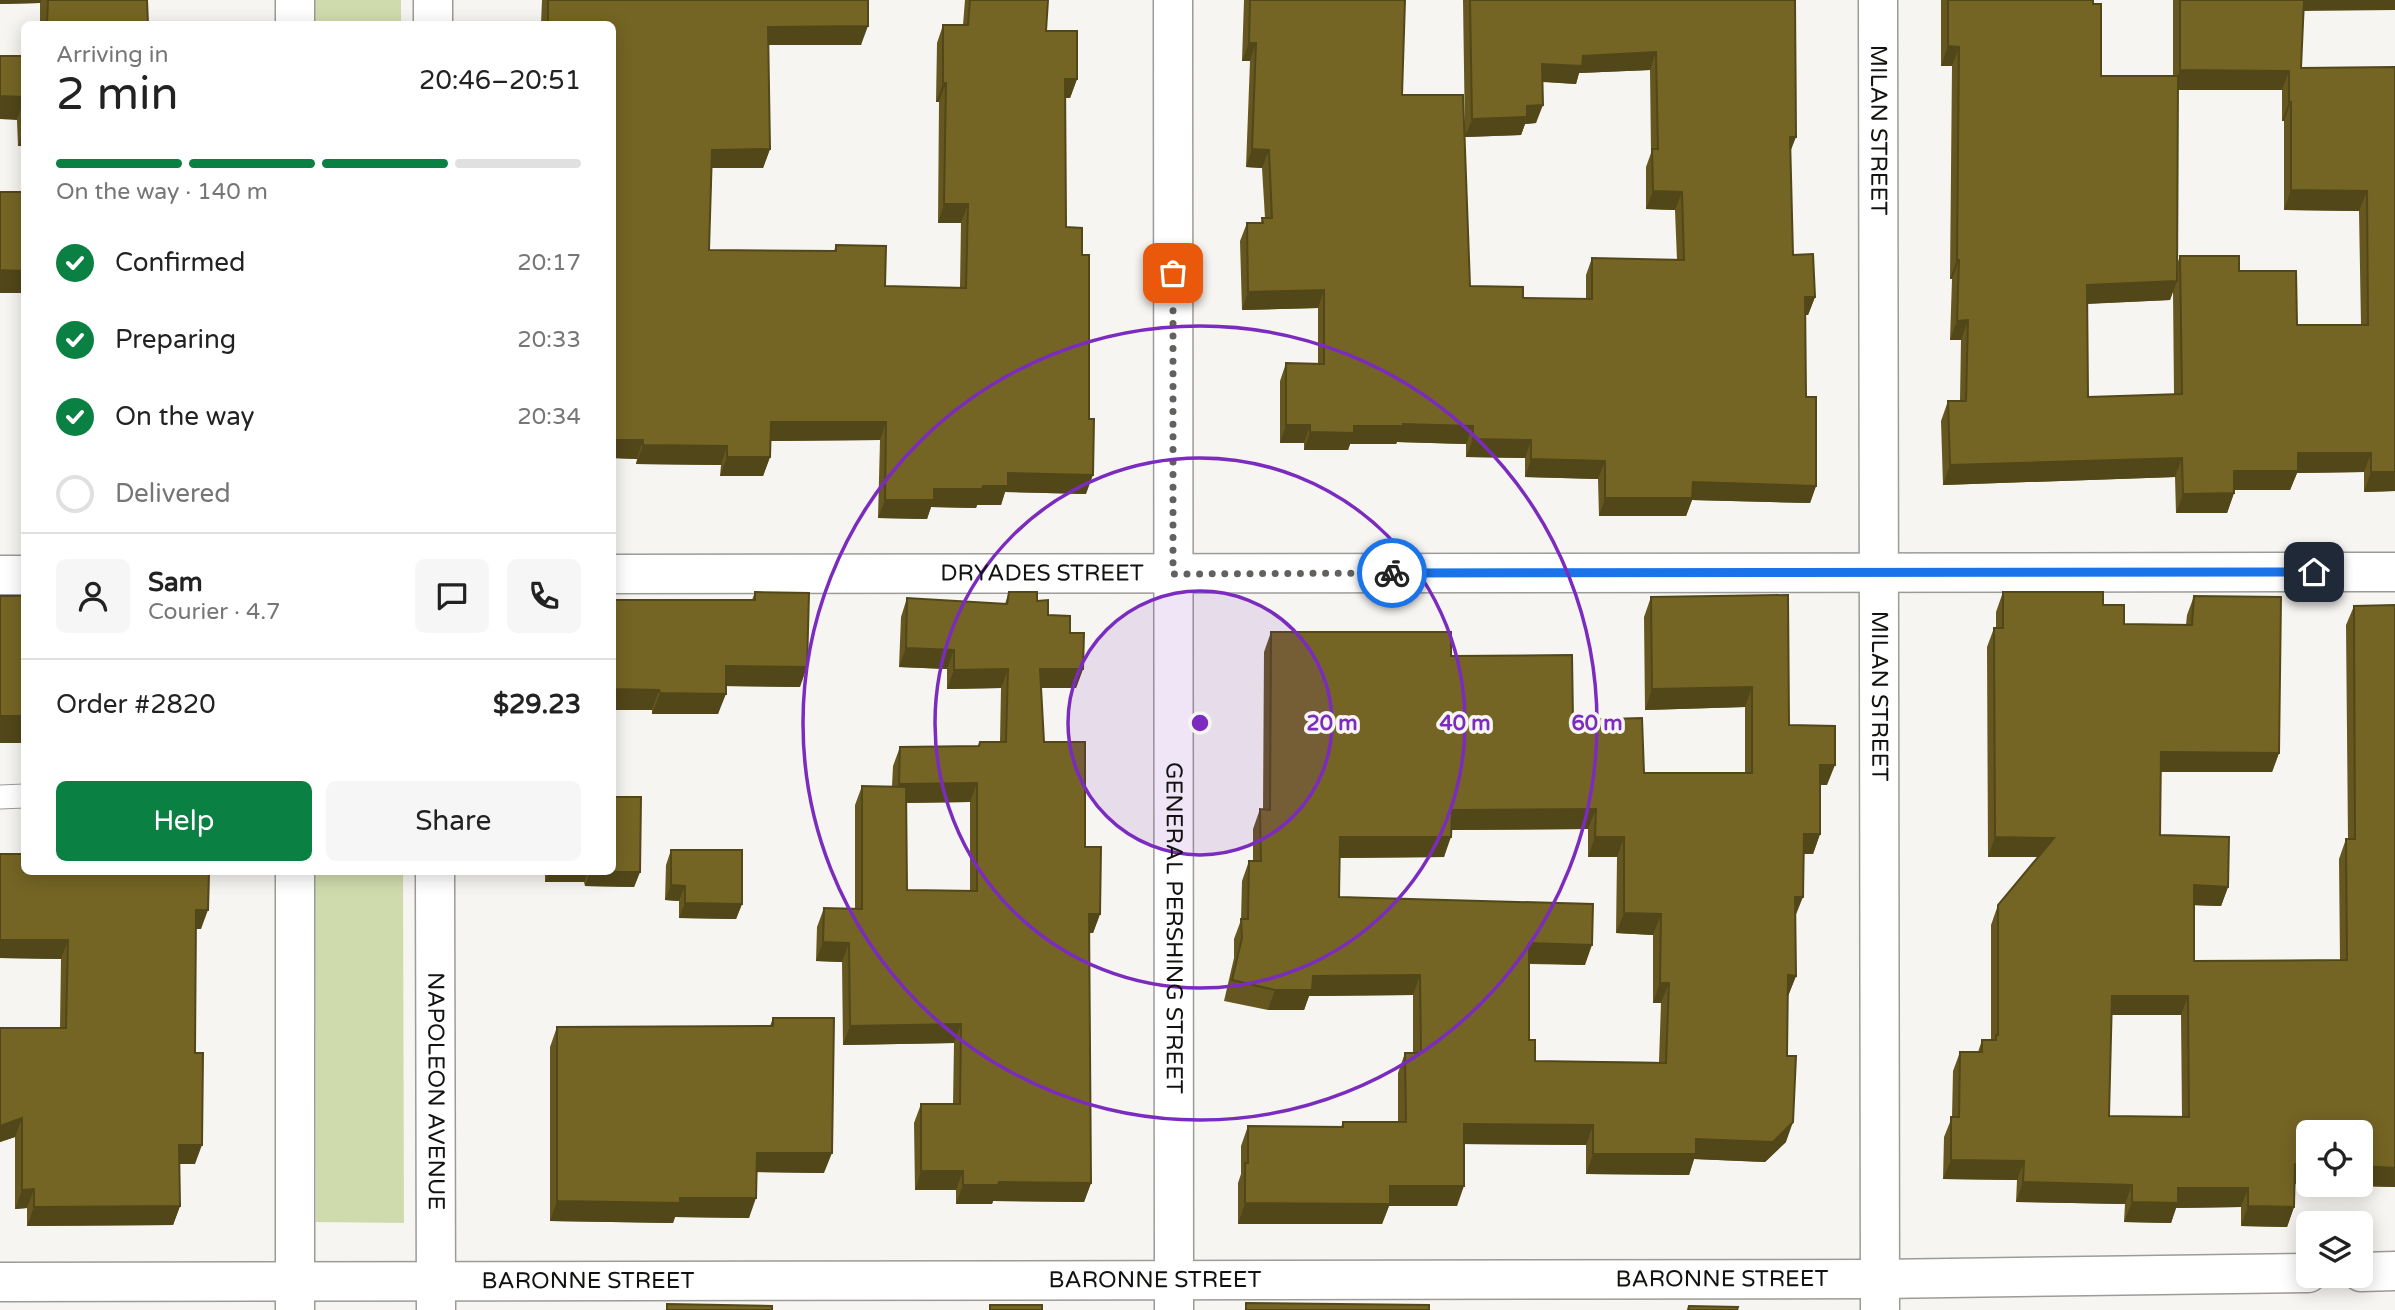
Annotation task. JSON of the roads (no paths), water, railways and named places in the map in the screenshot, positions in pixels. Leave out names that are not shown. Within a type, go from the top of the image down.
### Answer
[{"type":"street","points":[[295,0],[295,21]]},
{"type":"street","points":[[433,0],[433,21]]},
{"type":"street","name":"GENERAL PERSHING STREET","points":[[1173,0],[1174,1295]]},
{"type":"street","name":"MILAN STREET","points":[[1878,0],[1880,1294]]},
{"type":"street","name":"DRYADES STREET","points":[[616,574],[2395,572]]},
{"type":"street","points":[[0,575],[21,575]]},
{"type":"street","points":[[295,875],[295,1296]]},
{"type":"street","name":"NAPOLEON AVENUE","points":[[435,875],[436,1295]]},
{"type":"street","points":[[2373,1272],[2395,1272]]},
{"type":"street","name":"BARONNE STREET","points":[[0,1282],[295,1296],[1880,1294],[2296,1274]]},
{"type":"lane","points":[[0,797],[21,796]]}]
